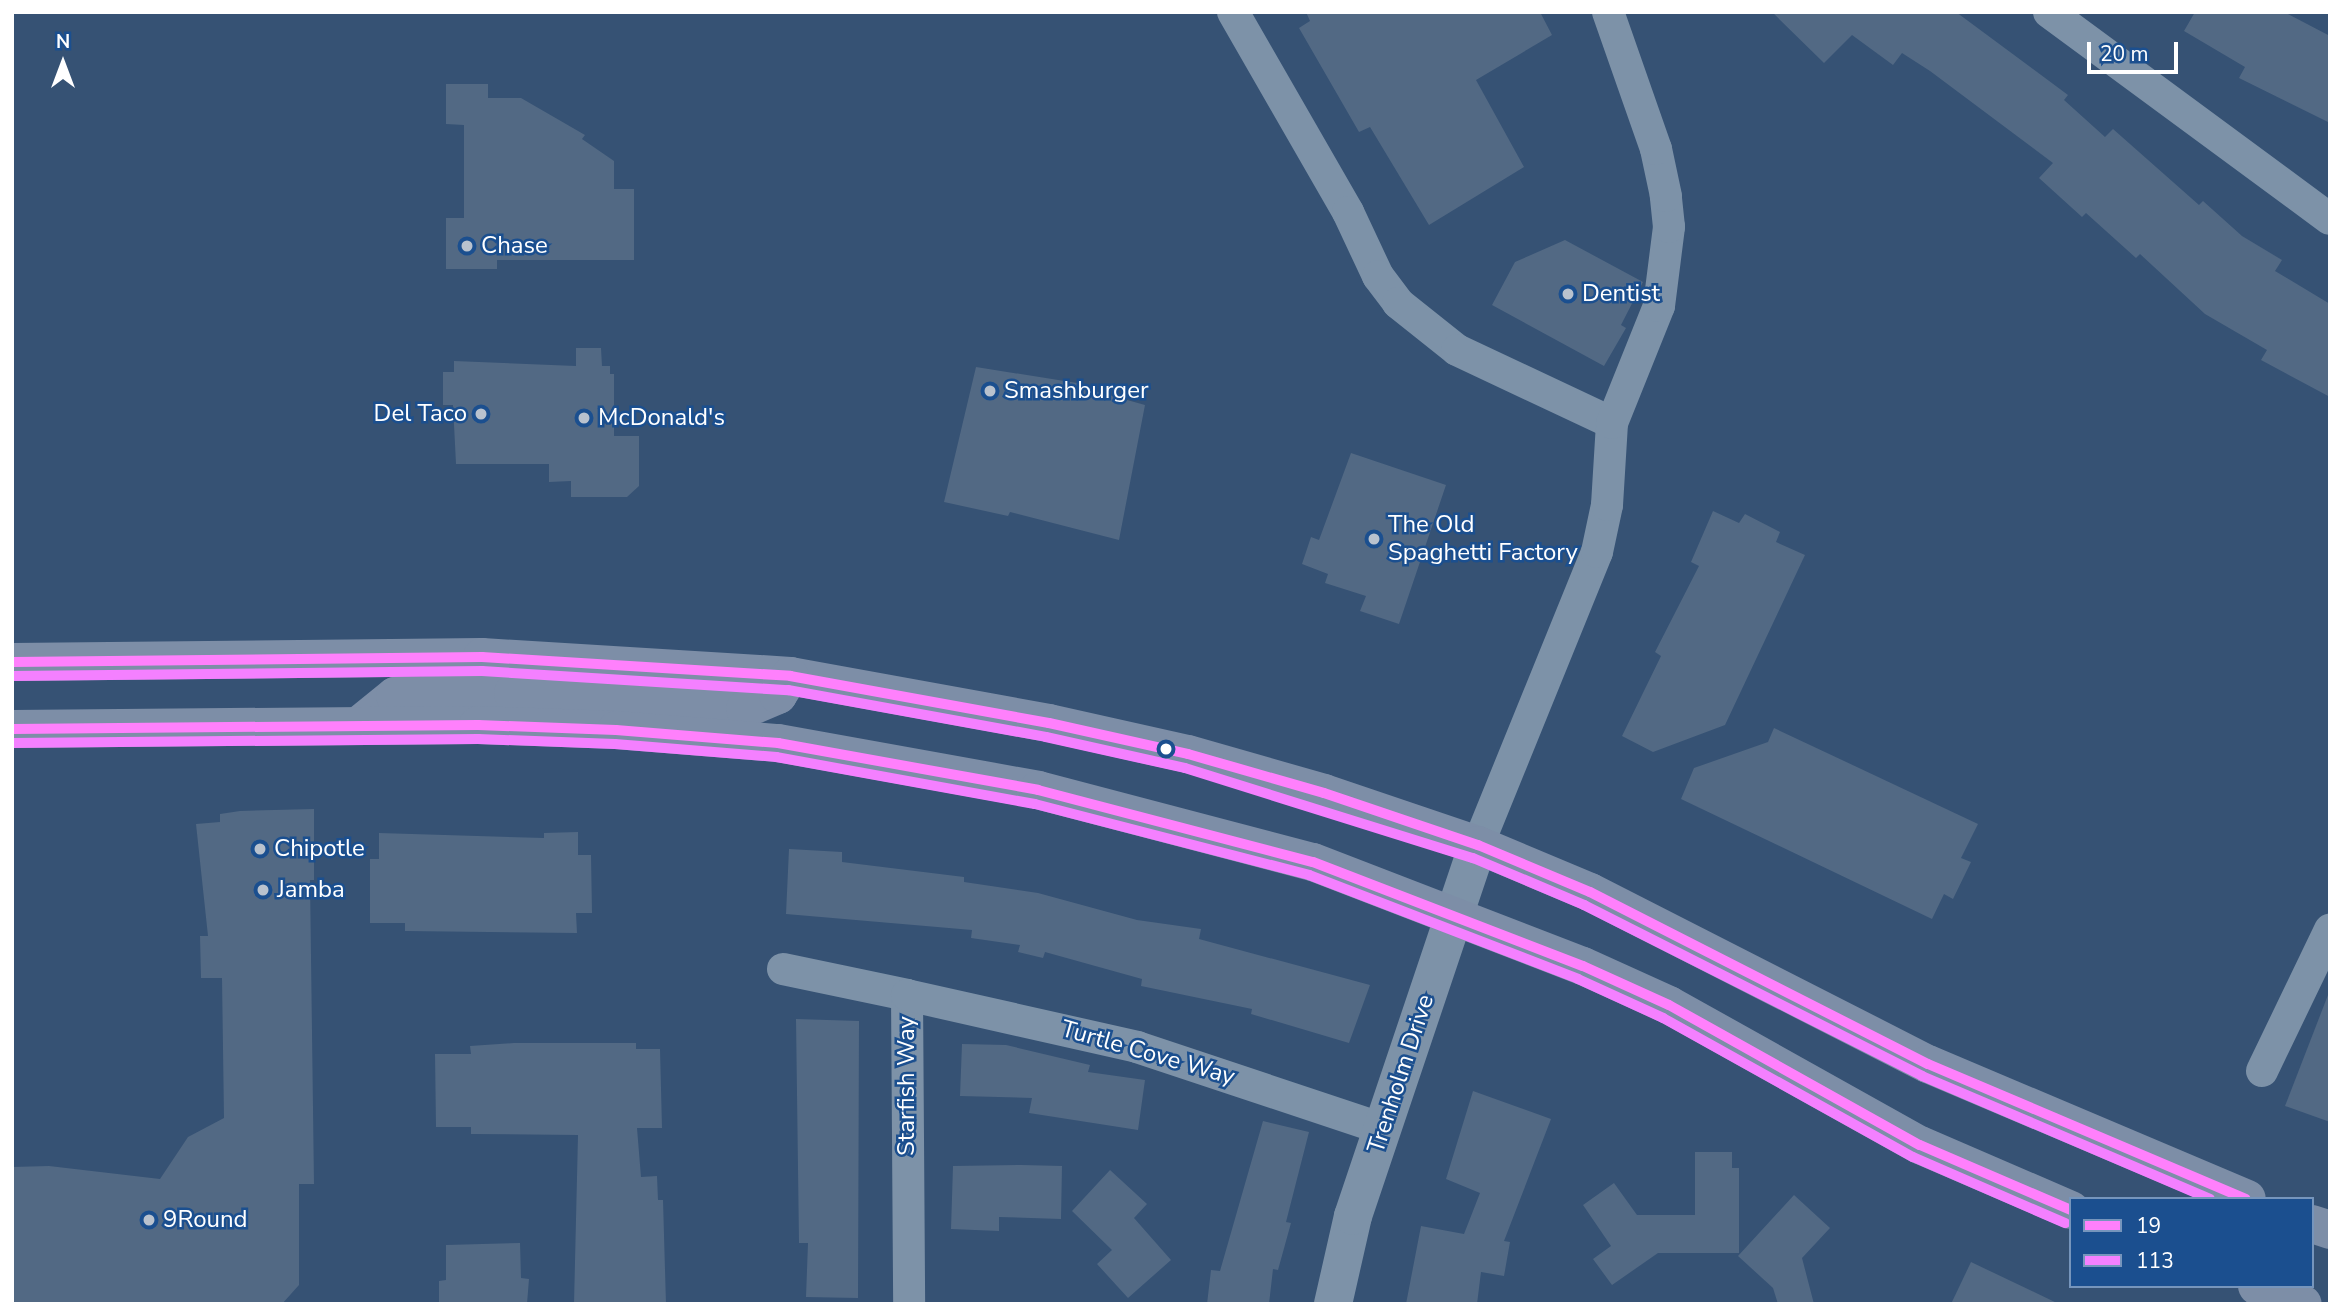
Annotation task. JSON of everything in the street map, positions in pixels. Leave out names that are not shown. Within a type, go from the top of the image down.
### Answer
[{"type":"main road","points":[[12,662],[482,657],[790,676],[1049,723],[1188,754],[1324,793],[1478,845],[1590,892],[1928,1064],[2242,1197]]},
{"type":"main road","points":[[358,726],[395,696],[513,693],[745,709],[778,695],[790,676]]},
{"type":"main road","points":[[12,729],[358,726],[616,730],[778,743],[1038,790],[1144,815],[1312,862],[1452,918],[1583,966],[1669,1005],[1920,1144],[2069,1209]]},
{"type":"main road","points":[[2262,1288],[2303,1304]]},
{"type":"street","points":[[1233,12],[1348,212],[1378,276],[1398,303],[1457,350],[1612,423]]},
{"type":"street","points":[[1478,845],[1597,552],[1607,505],[1612,423],[1659,306],[1669,227],[1656,149],[1608,12]]},
{"type":"street","points":[[2049,12],[2330,219]]},
{"type":"street","name":"Trenholm Drive","points":[[1333,1304],[1353,1216],[1478,845]]},
{"type":"street","points":[[2262,1071],[2330,930]]},
{"type":"street","name":"Starfish Way","points":[[783,969],[907,995],[909,1304]]},
{"type":"street","name":"Turtle Cove Way","points":[[907,995],[1137,1047],[1384,1129]]},
{"type":"building","points":[[1306,12],[1540,12],[1552,35],[1476,80],[1524,167],[1429,225],[1370,127],[1359,132],[1299,28],[1310,21]]},
{"type":"building","points":[[1772,12],[1956,12],[2068,95],[2064,100],[2105,137],[2113,129],[2199,205],[2203,201],[2242,236],[2282,260],[2275,271],[2330,304],[2330,397],[2261,360],[2267,350],[2205,314],[2140,254],[2136,258],[2086,213],[2082,217],[2039,178],[2053,163],[1930,71],[1902,53],[1893,65],[1852,35],[1824,63]]},
{"type":"building","points":[[2195,12],[2284,12],[2330,36],[2330,123],[2239,78],[2245,67],[2184,31]]},
{"type":"building","points":[[446,84],[488,84],[488,98],[521,98],[585,135],[582,139],[614,161],[614,189],[634,189],[634,260],[497,260],[497,269],[446,269],[446,218],[464,218],[464,125],[446,124]]},
{"type":"building","name":"Dentist","points":[[1565,240],[1643,282],[1621,325],[1626,328],[1604,366],[1492,305],[1515,262]]},
{"type":"building","points":[[576,348],[601,348],[602,366],[610,366],[610,374],[614,374],[614,436],[639,436],[639,486],[627,497],[571,497],[571,481],[549,482],[549,464],[456,464],[453,405],[443,405],[443,372],[454,372],[454,361],[576,366]]},
{"type":"building","points":[[976,367],[1077,383],[1077,386],[1145,405],[1119,540],[1010,512],[1008,516],[944,502]]},
{"type":"building","name":"The Old Spaghetti Factory","points":[[1351,453],[1446,485],[1399,624],[1360,611],[1366,596],[1325,583],[1328,574],[1302,564],[1311,537],[1319,540]]},
{"type":"building","points":[[1713,511],[1739,523],[1745,514],[1780,532],[1776,542],[1805,555],[1725,725],[1653,752],[1622,736],[1661,656],[1655,652],[1699,566],[1691,562]]},
{"type":"building","points":[[1774,728],[1978,824],[1961,858],[1971,862],[1953,899],[1944,894],[1932,919],[1681,799],[1694,768],[1768,742]]},
{"type":"building","points":[[314,809],[314,880],[310,880],[314,1184],[299,1184],[299,1285],[282,1304],[12,1304],[12,1167],[49,1166],[160,1179],[188,1137],[224,1118],[222,978],[201,978],[200,936],[208,936],[196,824],[220,822],[220,814],[240,811]]},
{"type":"building","points":[[578,832],[578,855],[591,855],[592,913],[576,913],[577,933],[405,931],[405,923],[370,923],[370,859],[379,859],[379,833],[544,838],[544,833]]},
{"type":"building","points":[[789,849],[842,852],[842,862],[964,877],[964,882],[1038,893],[1137,920],[1201,929],[1199,939],[1370,985],[1349,1043],[1251,1014],[1252,1009],[1141,986],[1142,979],[1045,952],[1043,958],[1018,952],[1020,945],[971,938],[972,930],[786,914]]},
{"type":"building","points":[[2330,995],[2330,1122],[2285,1106]]},
{"type":"building","points":[[796,1019],[859,1021],[858,1298],[806,1297],[808,1243],[799,1243]]},
{"type":"building","points":[[514,1043],[636,1043],[636,1049],[660,1049],[662,1128],[637,1128],[641,1177],[657,1176],[658,1200],[663,1200],[666,1304],[574,1304],[578,1135],[471,1134],[471,1127],[436,1127],[435,1054],[471,1054],[470,1046]]},
{"type":"building","points":[[962,1044],[1006,1045],[1090,1065],[1088,1072],[1145,1080],[1138,1130],[1029,1113],[1032,1098],[960,1096]]},
{"type":"building","points":[[1473,1091],[1551,1119],[1504,1241],[1510,1242],[1504,1276],[1481,1272],[1477,1304],[1406,1304],[1421,1226],[1464,1234],[1480,1193],[1446,1179]]},
{"type":"building","points":[[1263,1121],[1309,1132],[1286,1222],[1291,1223],[1278,1270],[1273,1269],[1269,1304],[1207,1304],[1211,1270],[1220,1271]]},
{"type":"building","points":[[1695,1152],[1732,1152],[1732,1168],[1739,1168],[1739,1253],[1658,1253],[1612,1285],[1593,1259],[1611,1246],[1583,1205],[1614,1183],[1637,1215],[1695,1215]]},
{"type":"building","points":[[953,1166],[1062,1166],[1061,1219],[999,1217],[999,1231],[951,1229]]},
{"type":"building","points":[[1110,1170],[1147,1204],[1134,1218],[1171,1260],[1128,1298],[1097,1264],[1112,1250],[1072,1211]]},
{"type":"building","points":[[1794,1195],[1830,1228],[1802,1258],[1814,1304],[1778,1304],[1773,1288],[1738,1256]]},
{"type":"building","points":[[520,1243],[521,1278],[529,1279],[527,1304],[439,1304],[439,1281],[446,1280],[446,1245]]},
{"type":"building","points":[[1971,1262],[2059,1304],[1951,1304]]},
{"type":"transit line","name":"19","points":[[12,662],[482,657],[790,676],[1049,723],[1188,754],[1324,793],[1478,845],[1590,892],[1928,1064],[2241,1197]]},
{"type":"transit line","name":"113","points":[[12,676],[482,671],[788,690],[1046,737],[1185,768],[1473,858],[1584,905],[1922,1076],[2205,1197]]},
{"type":"transit line","name":"19","points":[[12,729],[478,725],[616,730],[778,743],[1038,790],[1313,862],[1583,966],[1669,1005],[1920,1145],[2069,1209]]},
{"type":"transit line","name":"113","points":[[12,743],[478,739],[615,744],[776,757],[1035,804],[1309,875],[1578,979],[1663,1018],[1913,1157],[2065,1223]]},
{"type":"place","name":"Chase","points":[[467,246]]},
{"type":"place","name":"Dentist","points":[[1568,294]]},
{"type":"place","name":"Smashburger","points":[[990,391]]},
{"type":"place","name":"Del Taco","points":[[481,414]]},
{"type":"place","name":"McDonald's","points":[[584,418]]},
{"type":"place","name":"The Old Spaghetti Factory","points":[[1374,539]]},
{"type":"place","name":"Chipotle","points":[[260,849]]},
{"type":"place","name":"Jamba","points":[[263,890]]},
{"type":"place","name":"9Round","points":[[149,1220]]}]
